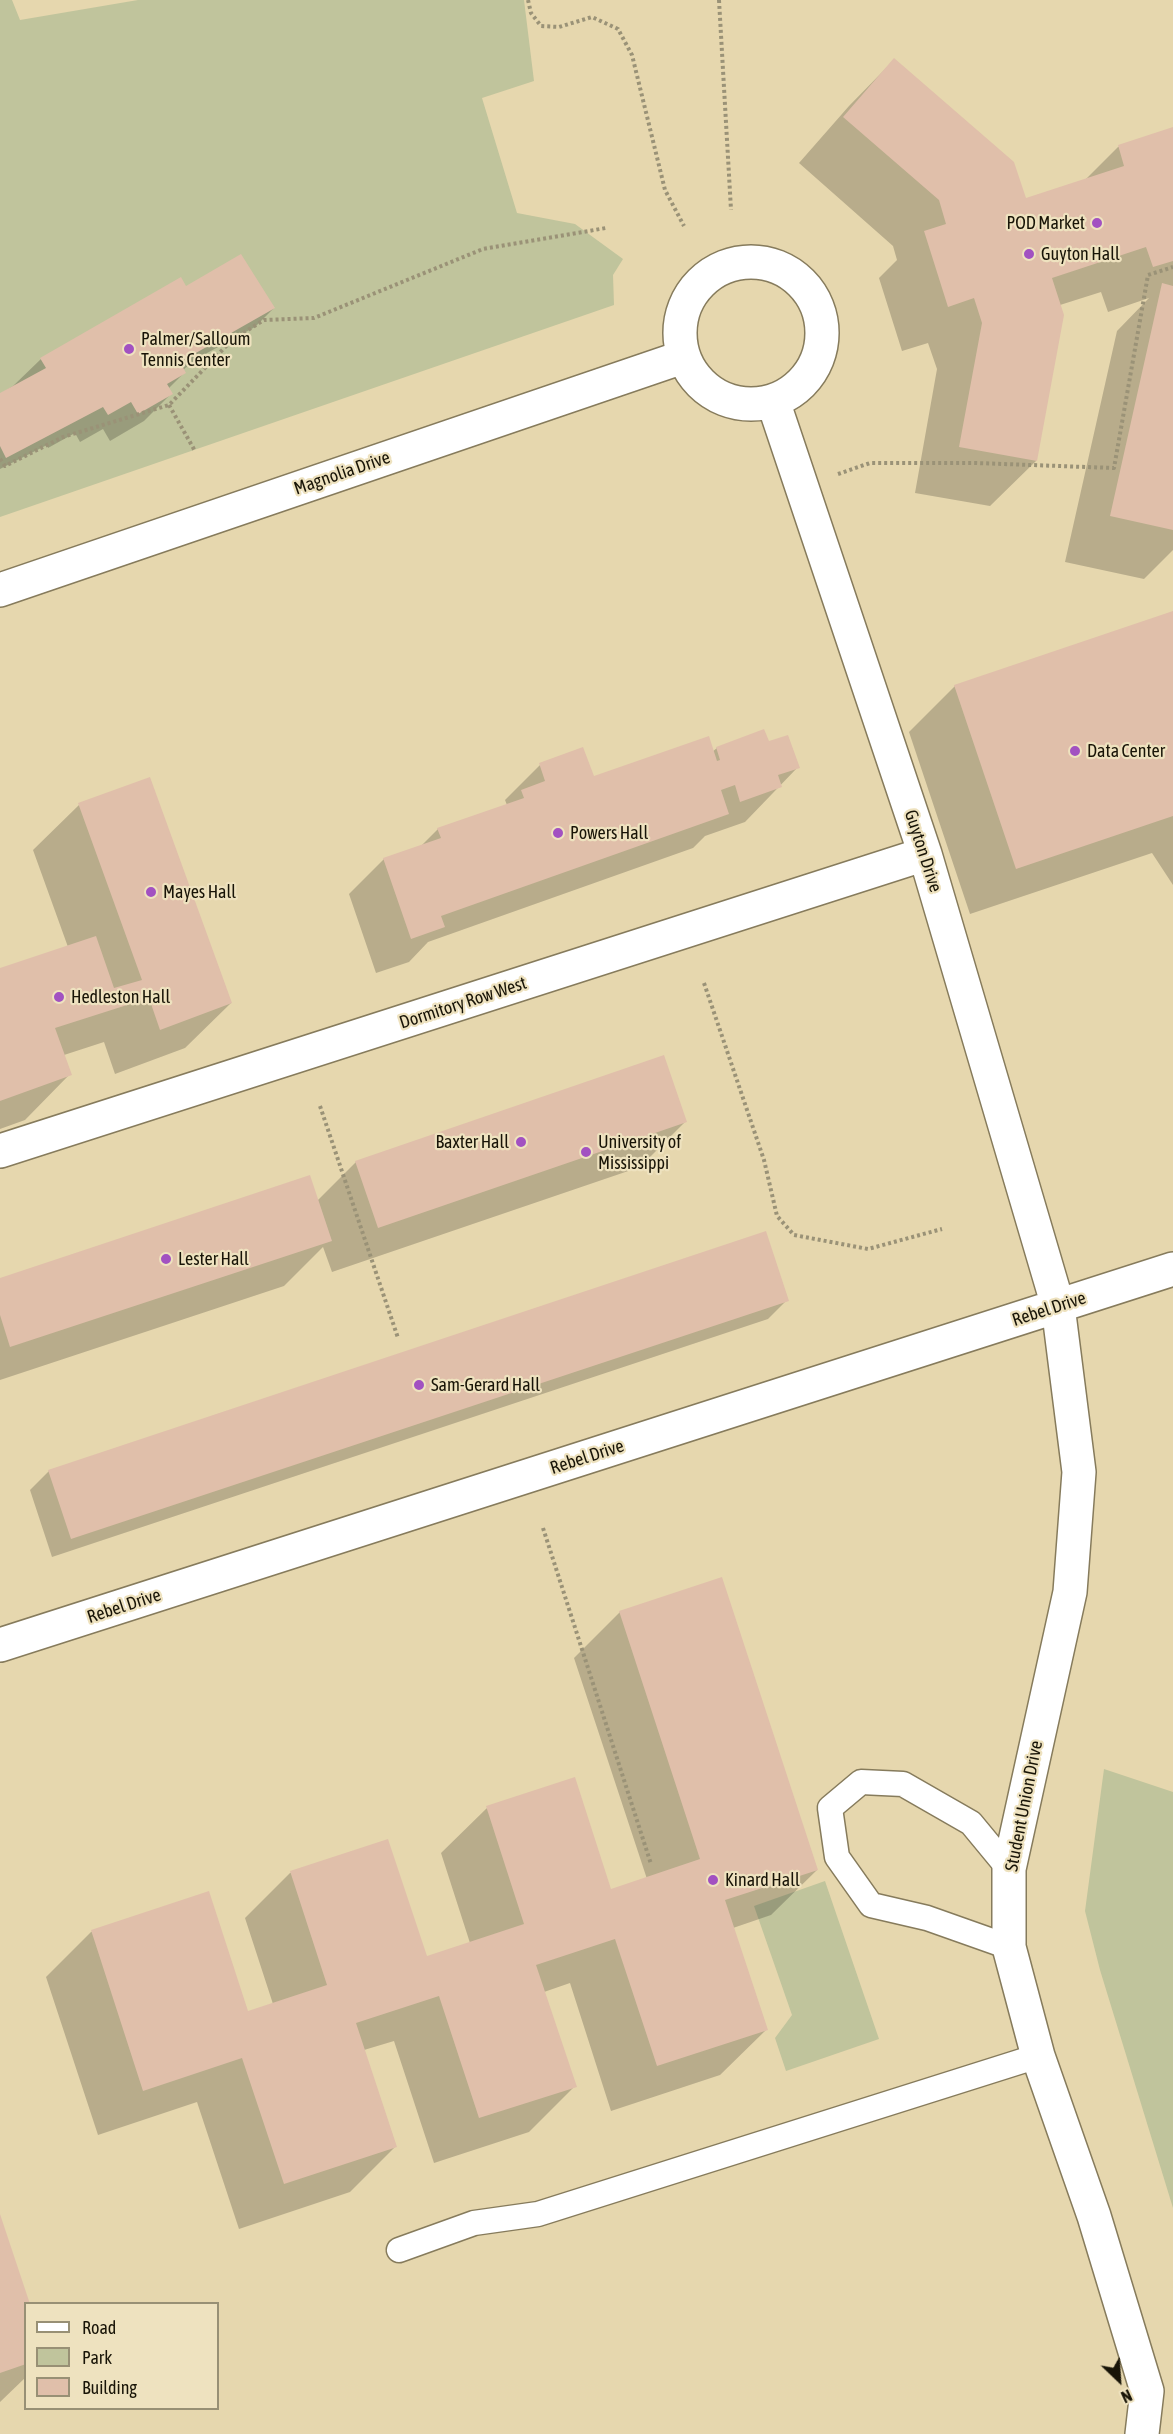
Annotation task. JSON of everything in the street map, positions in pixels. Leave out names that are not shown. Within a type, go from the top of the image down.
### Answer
[{"type":"street","points":[[742,262],[766,262],[788,271],[807,287],[819,308],[823,331],[820,354],[810,375],[793,391],[772,401],[750,405],[729,401],[709,392],[693,376],[683,357],[679,337],[681,317],[688,299],[699,283],[718,269],[742,262]]},
{"type":"street","name":"Magnolia Drive","points":[[0,590],[683,357]]},
{"type":"street","name":"Guyton Drive","points":[[772,401],[925,854],[1058,1306]]},
{"type":"street","name":"Dormitory Row West","points":[[0,1151],[925,854]]},
{"type":"street","name":"Rebel Drive","points":[[0,1645],[1173,1269]]},
{"type":"street","name":"Student Union Drive","points":[[1058,1306],[1079,1472],[1070,1592],[1010,1869],[1009,1947],[1038,2056],[1094,2216],[1148,2391],[1142,2434]]},
{"type":"lane","points":[[1009,1947],[927,1918],[871,1905],[837,1857],[830,1808],[861,1782],[903,1784],[971,1823],[1010,1869]]},
{"type":"lane","points":[[399,2250],[474,2223],[538,2214],[1038,2056]]},
{"type":"path","points":[[528,0],[531,13],[541,26],[559,27],[592,17],[618,29],[632,56],[665,190],[684,226]]},
{"type":"path","points":[[719,0],[731,210]]},
{"type":"path","points":[[0,459],[5,466],[63,437],[169,405],[232,340],[264,320],[314,318],[483,249],[606,228]]},
{"type":"path","points":[[832,476],[870,464],[976,463],[1114,468],[1148,275],[1173,267]]},
{"type":"path","points":[[169,405],[195,451]]},
{"type":"path","points":[[704,983],[764,1160],[777,1216],[794,1235],[868,1249],[942,1229]]},
{"type":"path","points":[[320,1106],[398,1338]]},
{"type":"path","points":[[543,1528],[651,1864]]},
{"type":"shaded area","name":"University of Mississippi","points":[[0,0],[1173,0],[1173,2434],[0,2434]]},
{"type":"green space","points":[[0,0],[12,0],[20,20],[138,0],[524,0],[534,81],[482,98],[517,213],[575,224],[623,259],[613,275],[614,305],[0,517]]},
{"type":"green space","points":[[1104,1769],[1173,1792],[1173,2208],[1100,1970],[1085,1911]]},
{"type":"green space","points":[[825,1881],[879,2039],[786,2071],[775,2038],[792,2015],[754,1906]]},
{"type":"building","name":"Guyton Hall","points":[[894,58],[1014,162],[1026,198],[1124,166],[1118,145],[1173,127],[1173,261],[1153,267],[1146,247],[1052,278],[1064,315],[1037,461],[959,447],[982,323],[974,298],[948,307],[924,231],[946,224],[939,200],[843,117]]},
{"type":"building","name":"Palmer/Salloum Tennis Center","points":[[241,254],[275,308],[180,362],[186,373],[167,384],[173,394],[138,414],[131,402],[108,415],[103,407],[6,458],[0,446],[0,393],[46,368],[40,358],[181,277],[186,286]]},
{"type":"building","points":[[1162,283],[1173,286],[1173,530],[1110,516]]},
{"type":"building","name":"Data Center","points":[[1173,611],[1173,816],[1016,869],[954,685]]},
{"type":"building","name":"Powers Hall","points":[[764,729],[769,741],[788,735],[800,768],[778,775],[782,787],[740,802],[735,785],[721,790],[729,814],[441,916],[445,927],[411,939],[383,858],[441,838],[437,828],[524,798],[521,790],[545,781],[539,763],[583,747],[594,776],[709,736],[717,761],[720,760],[716,747]]},
{"type":"building","points":[[150,777],[232,1003],[160,1030],[149,998],[55,1028],[72,1075],[0,1101],[0,968],[96,936],[114,988],[142,980],[78,803]]},
{"type":"building","name":"Baxter Hall","points":[[664,1055],[687,1122],[378,1228],[355,1161]]},
{"type":"building","name":"Lester Hall","points":[[310,1175],[332,1241],[10,1347],[0,1315],[0,1278]]},
{"type":"building","name":"Sam-Gerard Hall","points":[[766,1231],[789,1301],[71,1539],[48,1470]]},
{"type":"building","name":"Kinard Hall","points":[[722,1577],[818,1870],[725,1900],[768,2030],[657,2066],[615,1939],[536,1965],[577,2087],[479,2118],[439,1996],[356,2023],[397,2147],[284,2184],[242,2058],[143,2091],[91,1930],[209,1891],[248,2011],[327,1985],[290,1871],[388,1839],[427,1956],[524,1924],[486,1806],[575,1777],[611,1889],[700,1859],[619,1611]]},
{"type":"building","points":[[0,2214],[29,2302],[24,2302],[24,2365],[0,2373]]},
{"type":"place","name":"POD Market","points":[[1097,223]]},
{"type":"place","name":"Guyton Hall","points":[[1029,254]]},
{"type":"place","name":"Palmer/Salloum Tennis Center","points":[[129,349]]},
{"type":"place","name":"Data Center","points":[[1075,751]]},
{"type":"place","name":"Powers Hall","points":[[558,833]]},
{"type":"place","name":"Mayes Hall","points":[[151,892]]},
{"type":"place","name":"Hedleston Hall","points":[[59,997]]},
{"type":"place","name":"Baxter Hall","points":[[521,1142]]},
{"type":"place","name":"University of Mississippi","points":[[586,1152]]},
{"type":"place","name":"Lester Hall","points":[[166,1259]]},
{"type":"place","name":"Sam-Gerard Hall","points":[[419,1385]]},
{"type":"place","name":"Kinard Hall","points":[[713,1880]]}]
